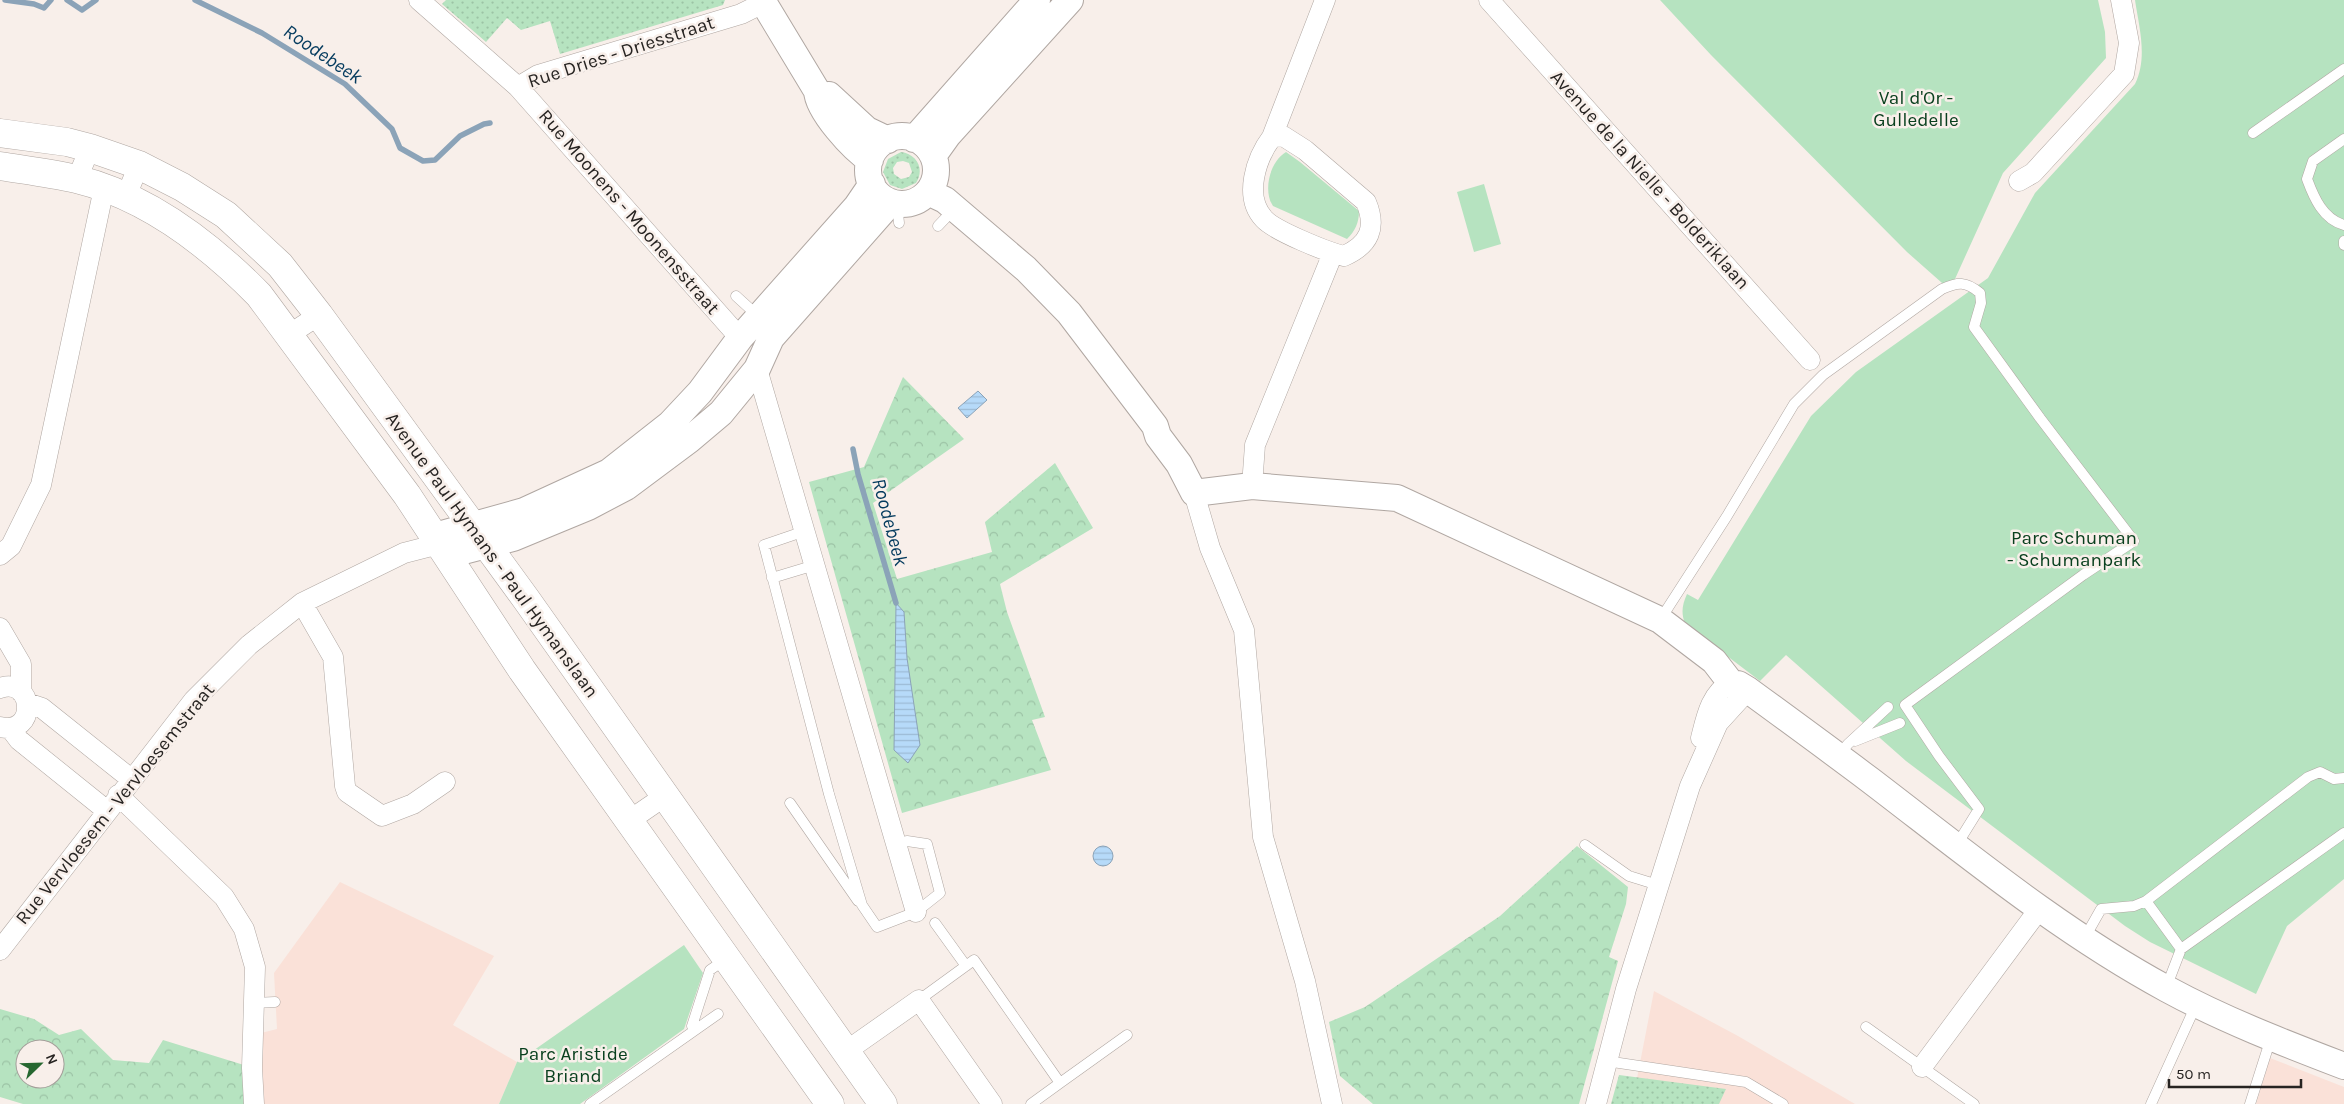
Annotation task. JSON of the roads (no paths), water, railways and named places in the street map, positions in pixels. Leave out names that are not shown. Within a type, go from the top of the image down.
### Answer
[{"type":"main road","name":"Avenue Paul Hymans - Paul Hymanslaan","points":[[0,133],[67,142],[138,165],[182,186],[226,215],[280,265],[319,315],[478,535],[882,1104]]},
{"type":"main road","name":"Avenue Paul Hymans - Paul Hymanslaan","points":[[0,166],[77,179],[115,192],[174,223],[235,270],[259,295],[290,334],[407,496],[522,670],[830,1104]]},
{"type":"street","name":"Rue Dries - Driesstraat","points":[[419,0],[518,87],[538,76],[741,14],[761,1]]},
{"type":"street","points":[[924,147],[1037,0]]},
{"type":"street","points":[[924,147],[948,136],[1070,0]]},
{"type":"street","points":[[1272,137],[1283,136],[1305,150],[1366,202],[1371,214],[1371,229],[1366,243],[1344,256],[1280,230],[1264,220],[1256,207],[1253,191],[1255,172],[1266,145],[1272,137],[1325,0]]},
{"type":"street","name":"Avenue de la Nielle - Bolderiklaan","points":[[1489,0],[1810,360]]},
{"type":"street","points":[[2019,181],[2033,172],[2124,74],[2128,43],[2121,0]]},
{"type":"street","points":[[761,1],[817,91],[818,101],[871,172],[882,196],[896,209],[914,202],[928,192],[936,171],[924,147],[901,136],[888,140],[877,148],[871,172]]},
{"type":"street","name":"Rue Moonens - Moonensstraat","points":[[518,87],[740,338]]},
{"type":"street","points":[[817,91],[827,93],[867,130],[888,140]]},
{"type":"street","points":[[77,179],[90,148]]},
{"type":"street","points":[[0,556],[11,546],[41,485],[115,192],[138,165]]},
{"type":"street","name":"Rue Vervloesem - Vervloesemstraat","points":[[478,535],[524,511],[609,472],[670,424],[700,392],[740,338],[760,318],[857,206],[871,172]]},
{"type":"street","points":[[928,192],[937,195],[947,217],[1026,269],[1069,313],[1155,426],[1158,436],[1179,464],[1194,493],[1210,548],[1244,630],[1263,838],[1338,1103]]},
{"type":"street","name":"Rue Vervloesem - Vervloesemstraat","points":[[0,950],[106,810],[194,700],[249,645],[302,603],[404,553],[439,544],[442,534],[513,538],[588,507],[626,487],[721,413],[757,369],[772,338],[896,209]]},
{"type":"street","points":[[1252,486],[1255,445],[1333,253]]},
{"type":"street","points":[[290,334],[319,315]]},
{"type":"street","points":[[757,369],[916,912]]},
{"type":"street","points":[[700,392],[721,413]]},
{"type":"street","points":[[1155,426],[1164,431],[1200,474],[1252,486],[1397,498],[1660,620],[1714,661],[1740,686],[1843,750],[1956,847],[2084,940],[2196,1004],[2344,1066]]},
{"type":"street","points":[[1194,493],[1252,486]]},
{"type":"street","points":[[302,603],[332,657],[347,792],[382,816],[414,804],[445,782]]},
{"type":"street","points":[[0,628],[21,664],[27,712],[24,719],[5,728],[106,810]]},
{"type":"street","points":[[0,688],[10,686],[42,708],[131,779]]},
{"type":"street","points":[[1596,1104],[1606,1061],[1658,885],[1690,786],[1711,704],[1719,690],[1740,686]]},
{"type":"street","points":[[118,795],[202,874],[234,912],[244,929],[255,967],[252,1068],[254,1104]]},
{"type":"street","points":[[630,820],[665,796]]},
{"type":"street","points":[[1922,1067],[2040,908]]},
{"type":"street","points":[[846,1052],[919,1000],[992,1104]]},
{"type":"lane","points":[[2253,133],[2344,69]]},
{"type":"lane","points":[[2344,139],[2313,161],[2307,179],[2315,201],[2334,222],[2344,225]]},
{"type":"lane","points":[[1660,620],[1727,516],[1794,404],[1823,375],[1942,289],[1958,282],[1971,285],[1980,293],[1981,303],[1974,327],[2040,418],[2134,541],[2083,575],[1905,705],[1939,756],[1979,809],[1956,847]]},
{"type":"lane","points":[[736,296],[760,318]]},
{"type":"lane","points":[[804,531],[764,545],[829,794],[862,905]]},
{"type":"lane","points":[[772,578],[814,565]]},
{"type":"lane","points":[[1843,750],[1888,707]]},
{"type":"lane","points":[[1843,750],[1900,723]]},
{"type":"lane","points":[[2084,940],[2101,909],[2134,906],[2146,900],[2308,777],[2320,772],[2334,779],[2344,778]]},
{"type":"lane","points":[[790,803],[877,927],[916,912],[940,894],[927,844],[907,841],[896,845]]},
{"type":"lane","points":[[2166,988],[2180,948],[2344,834]]},
{"type":"lane","points":[[1585,845],[1629,876],[1658,885]]},
{"type":"lane","points":[[2146,900],[2180,948]]},
{"type":"lane","points":[[935,923],[966,966]]},
{"type":"lane","points":[[694,1029],[692,1026],[710,970],[727,958]]},
{"type":"lane","points":[[919,1000],[974,960],[1060,1083]]},
{"type":"lane","points":[[253,1004],[275,1002]]},
{"type":"lane","points":[[2151,1104],[2196,1004]]},
{"type":"lane","points":[[590,1104],[694,1029],[718,1014]]},
{"type":"lane","points":[[1866,1027],[1974,1104]]},
{"type":"lane","points":[[1030,1104],[1127,1036]]},
{"type":"lane","points":[[2250,1104],[2271,1037]]},
{"type":"lane","points":[[1606,1061],[1746,1082],[1783,1104]]},
{"type":"water","points":[[978,391],[987,400],[967,418],[958,408]]},
{"type":"water","points":[[896,603],[904,612],[907,658],[920,745],[908,763],[894,750]]},
{"type":"water","points":[[1103,846],[1110,849],[1113,856],[1110,863],[1103,866],[1096,863],[1093,856],[1096,849]]},
{"type":"waterway","name":"Roodebeek","points":[[5,0],[34,4],[44,8],[51,0]]},
{"type":"waterway","name":"Roodebeek","points":[[67,0],[82,10],[96,0]]},
{"type":"waterway","name":"Roodebeek","points":[[195,0],[262,33],[345,84],[392,129],[400,148],[423,161],[435,160],[460,136],[490,123]]},
{"type":"waterway","name":"Roodebeek","points":[[853,449],[858,474],[896,603]]},
{"type":"park label","name":"Val d'Or - Gulledelle","points":[[1916,109]]},
{"type":"park label","name":"Parc Schuman - Schumanpark","points":[[2074,549]]},
{"type":"park label","name":"Parc Aristide Briand","points":[[573,1065]]}]
